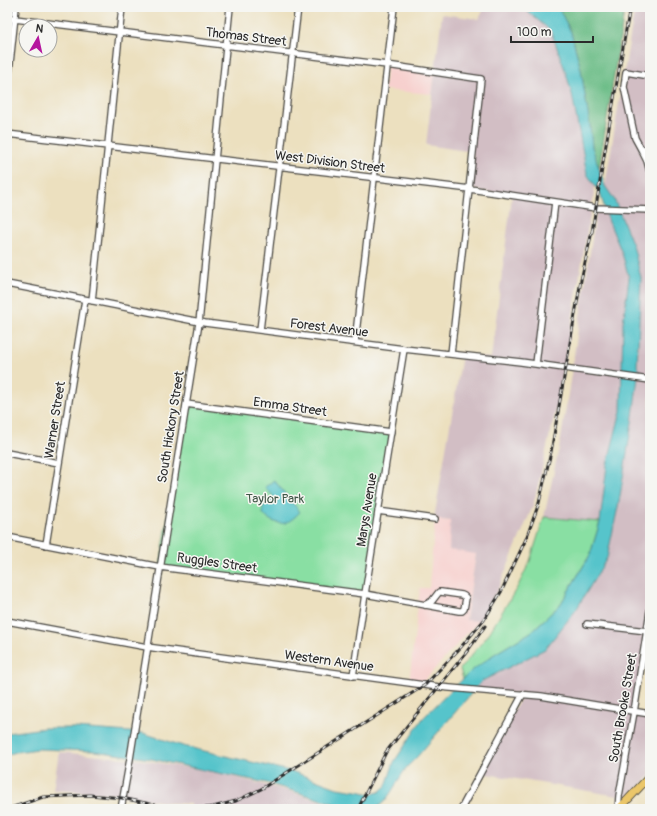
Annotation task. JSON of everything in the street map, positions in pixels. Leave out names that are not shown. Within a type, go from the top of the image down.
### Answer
[{"type":"main road","points":[[618,809],[649,778]]},
{"type":"street","points":[[7,91],[16,7]]},
{"type":"street","points":[[92,301],[122,7]]},
{"type":"street","name":"South Hickory Street","points":[[120,809],[130,759],[200,322],[230,7]]},
{"type":"street","points":[[260,330],[278,166],[298,7]]},
{"type":"street","points":[[355,342],[394,7]]},
{"type":"street","name":"Thomas Street","points":[[7,18],[387,65],[481,79],[470,189]]},
{"type":"street","points":[[650,76],[626,72],[624,87],[635,138],[647,161],[650,172]]},
{"type":"street","name":"West Division Street","points":[[7,134],[215,160],[470,189],[600,208],[650,210]]},
{"type":"street","points":[[641,149],[650,150]]},
{"type":"street","points":[[451,354],[470,189]]},
{"type":"street","points":[[536,364],[555,202]]},
{"type":"street","name":"Forest Avenue","points":[[7,284],[200,322],[404,349],[536,364],[648,380]]},
{"type":"street","name":"Warner Street","points":[[46,544],[85,300]]},
{"type":"street","name":"Marys Avenue","points":[[353,676],[404,349]]},
{"type":"street","name":"Emma Street","points":[[186,404],[391,432]]},
{"type":"street","points":[[7,453],[59,463]]},
{"type":"street","points":[[378,511],[435,519]]},
{"type":"street","name":"Ruggles Street","points":[[7,537],[160,567],[365,594],[425,605],[462,611],[464,609],[466,598],[462,595],[439,592],[432,601],[425,605]]},
{"type":"street","name":"South Brooke Street","points":[[618,809],[650,611]]},
{"type":"street","name":"Western Avenue","points":[[7,621],[147,647],[447,688],[541,696],[650,714]]},
{"type":"street","points":[[587,624],[647,631]]},
{"type":"street","points":[[461,809],[523,694]]},
{"type":"shaded area","points":[[485,7],[522,7],[551,32],[572,94],[587,173],[595,186],[559,396],[533,506],[498,589],[480,621],[466,620],[476,554],[449,550],[450,521],[435,519],[435,513],[462,355],[491,358],[512,196],[470,189],[473,152],[426,145],[442,14],[479,19]]},
{"type":"shaded area","points":[[635,7],[650,7],[650,611],[634,711],[650,714],[650,776],[619,809],[618,796],[480,773],[523,694],[473,691],[482,681],[545,649],[576,610],[607,558],[619,502],[633,416],[638,359],[639,313],[614,199],[605,186]]},
{"type":"shaded area","points":[[387,65],[435,72],[432,94],[384,90]]},
{"type":"shaded area","points":[[597,207],[605,208],[622,253],[629,278],[623,323],[621,411],[607,465],[600,522],[544,517],[561,439]]},
{"type":"shaded area","points":[[435,519],[450,521],[476,554],[466,619],[480,621],[421,684],[409,683],[420,588],[429,588]]},
{"type":"shaded area","points":[[59,752],[142,760],[215,772],[282,789],[347,809],[191,809],[191,804],[171,803],[113,794],[53,790]]},
{"type":"green space","points":[[558,7],[625,7],[599,169],[592,147],[581,70],[571,32]]},
{"type":"green space","name":"Taylor Park","points":[[186,404],[391,432],[365,594],[160,567]]},
{"type":"green space","points":[[544,517],[600,522],[590,555],[560,605],[531,632],[493,655],[463,679],[460,669],[488,635],[518,586],[530,561]]},
{"type":"water","points":[[522,7],[558,7],[571,32],[581,70],[592,147],[605,186],[614,199],[633,245],[641,278],[637,366],[639,369],[619,502],[607,558],[576,610],[545,649],[482,681],[407,767],[384,802],[374,809],[355,809],[345,807],[267,783],[151,759],[94,751],[38,749],[16,752],[7,755],[7,733],[44,728],[75,728],[143,733],[183,746],[294,772],[337,788],[371,794],[379,792],[386,786],[394,762],[423,718],[470,672],[493,655],[531,632],[560,605],[590,555],[600,522],[607,465],[621,411],[623,323],[629,278],[622,253],[609,222],[600,193],[587,174],[572,94],[555,42],[551,32]]},
{"type":"water","points":[[274,480],[300,512],[285,523],[272,521],[264,515],[263,512],[263,507],[274,497],[265,487]]},
{"type":"railway","points":[[592,232],[630,7]]},
{"type":"railway","points":[[8,809],[43,797],[90,795],[122,798],[169,808],[195,809],[213,807],[236,801],[261,789],[425,685],[484,620],[501,592],[526,539],[539,503],[551,452],[581,280],[593,227]]},
{"type":"railway","points":[[358,809],[386,752],[465,654],[485,626]]}]
